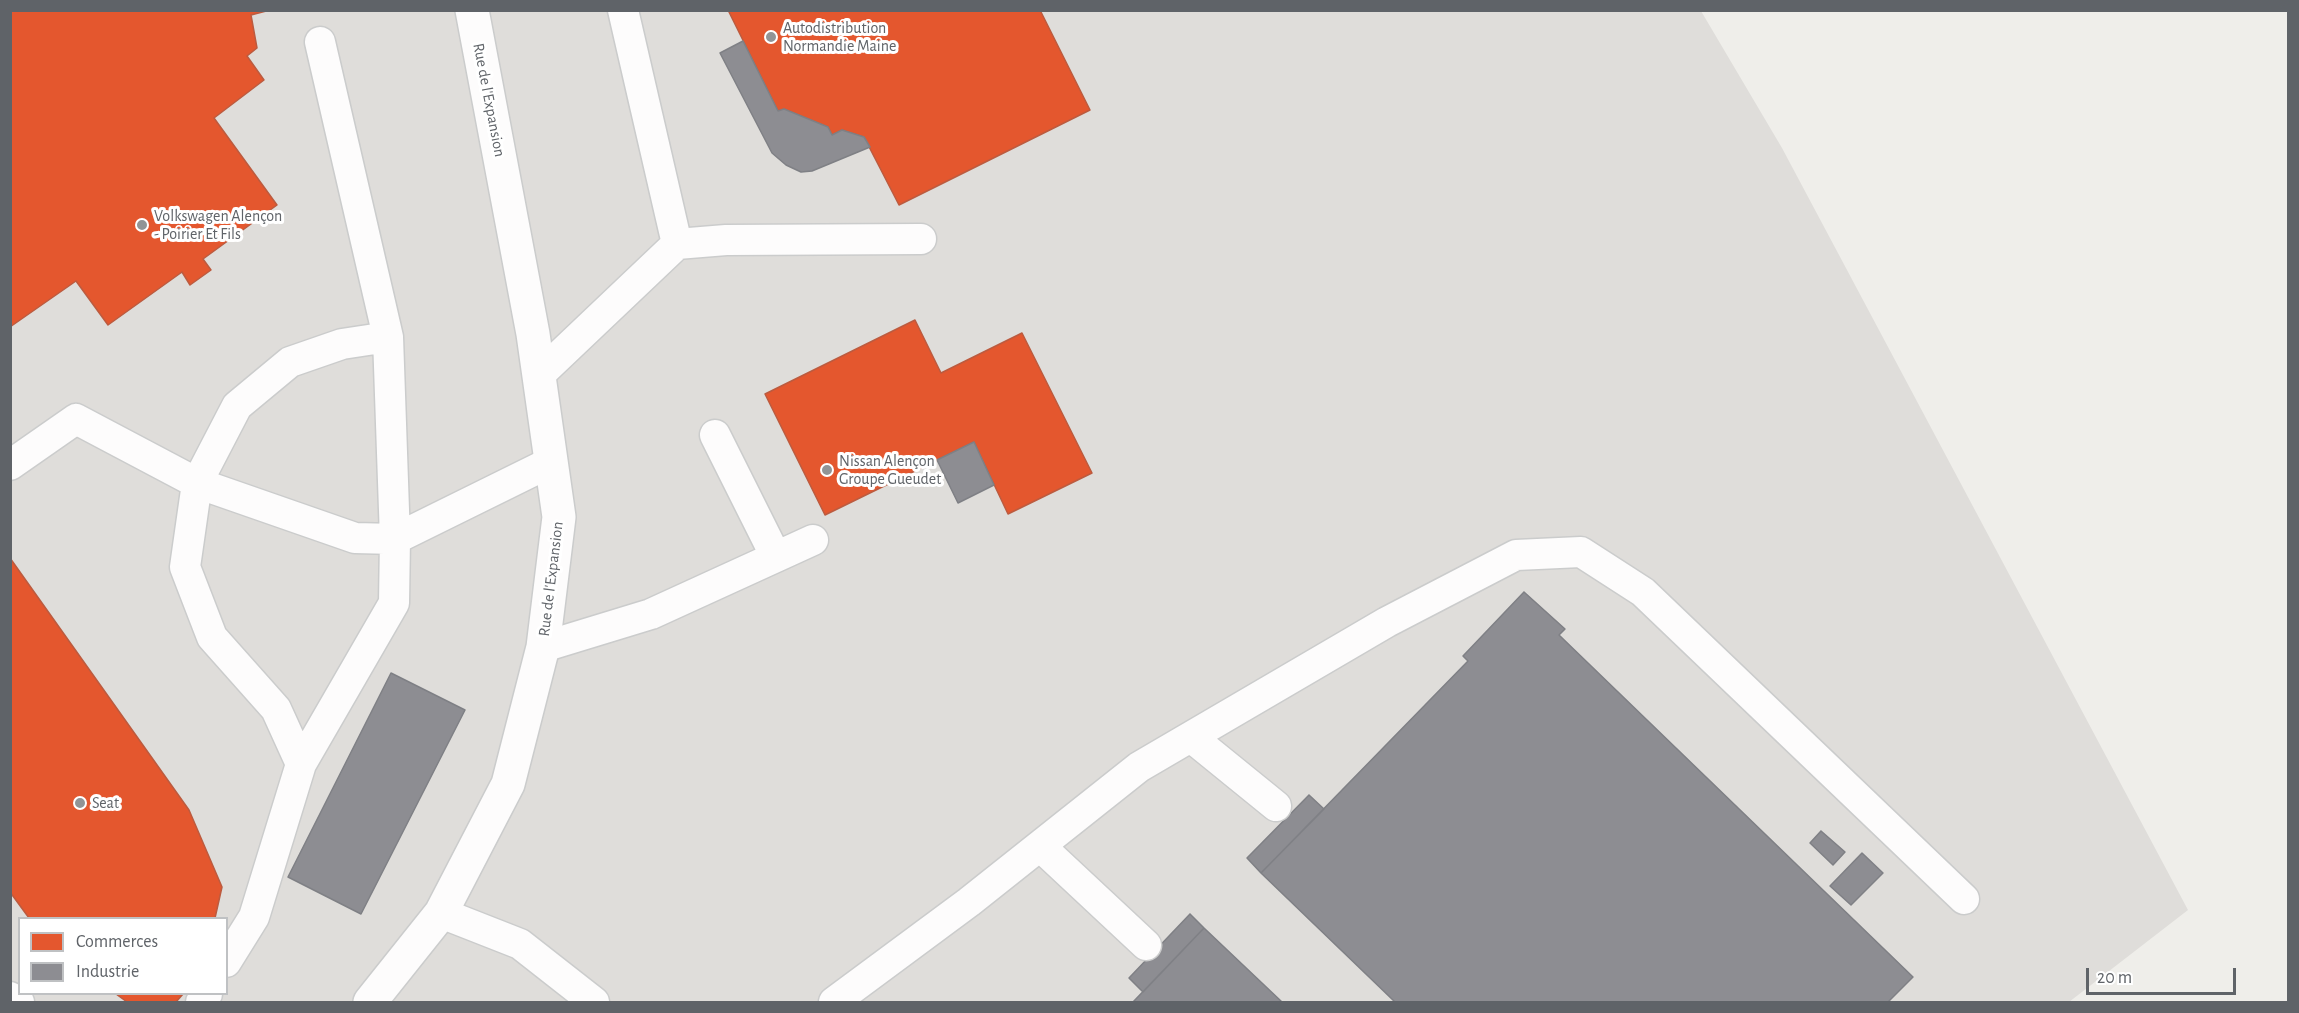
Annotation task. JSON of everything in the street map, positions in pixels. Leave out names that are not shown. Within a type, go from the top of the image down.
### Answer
[{"type":"street","name":"Rue de l'Expansion","points":[[370,1002],[441,913],[508,784],[543,647],[559,517],[538,375],[472,10]]},
{"type":"lane","points":[[623,10],[677,244]]},
{"type":"lane","points":[[228,959],[254,917],[302,764],[394,603],[395,539],[388,337],[320,42]]},
{"type":"lane","points":[[538,375],[677,244],[726,240],[921,239]]},
{"type":"lane","points":[[302,764],[276,709],[212,637],[189,577],[186,567],[197,483],[237,406],[290,362],[342,344],[388,337]]},
{"type":"lane","points":[[10,465],[76,419],[197,483],[355,538],[395,539],[551,462]]},
{"type":"lane","points":[[715,435],[776,557]]},
{"type":"lane","points":[[543,647],[651,614],[813,540]]},
{"type":"lane","points":[[834,1002],[1040,846],[1139,767],[1387,622],[1516,555],[1581,552],[1643,592],[1964,899]]},
{"type":"lane","points":[[1191,737],[1276,806]]},
{"type":"lane","points":[[1040,846],[1146,945]]},
{"type":"lane","points":[[441,913],[520,944],[594,1002]]},
{"type":"lane","points":[[10,997],[19,1002]]},
{"type":"shaded area","points":[[10,11],[1701,11],[1782,148],[2188,910],[2069,1002],[11,1002]]},
{"type":"building: Commerces","points":[[10,10],[270,10],[251,15],[257,48],[247,56],[264,80],[214,118],[277,205],[203,259],[211,270],[190,285],[182,272],[108,325],[76,281],[10,327]]},
{"type":"building: Commerces","points":[[728,10],[1040,10],[1090,110],[899,205],[864,137],[842,130],[832,135],[828,127],[784,109],[778,111]]},
{"type":"building: Commerces","points":[[915,320],[941,373],[1022,333],[1092,473],[1008,514],[974,442],[825,515],[765,394]]},
{"type":"building: Commerces","points":[[10,558],[189,810],[222,887],[215,917],[28,917],[10,892]]},
{"type":"building: Commerces","points":[[117,995],[182,995],[176,1002],[127,1002]]},
{"type":"building: Industrie","points":[[743,41],[778,111],[784,109],[828,127],[832,135],[842,130],[864,137],[870,147],[812,171],[801,172],[786,165],[772,153],[720,53]]},
{"type":"building: Industrie","points":[[974,442],[994,485],[958,503],[937,460]]},
{"type":"building: Industrie","points":[[1524,592],[1565,629],[1559,635],[1913,977],[1888,1002],[1395,1002],[1261,873],[1468,661],[1463,656]]},
{"type":"building: Industrie","points":[[391,673],[465,710],[361,914],[288,877]]},
{"type":"building: Industrie","points":[[1309,795],[1324,809],[1261,873],[1247,858]]},
{"type":"building: Industrie","points":[[1821,831],[1845,852],[1833,865],[1810,843]]},
{"type":"building: Industrie","points":[[1862,853],[1883,873],[1851,905],[1830,886]]},
{"type":"building: Industrie","points":[[1190,914],[1204,928],[1143,992],[1129,978]]},
{"type":"building: Industrie","points":[[1204,928],[1282,1002],[1133,1002]]},
{"type":"place","name":"Autodistribution Normandie Maine","points":[[771,37]]},
{"type":"place","name":"Volkswagen Alençon - Poirier Et Fils","points":[[142,225]]},
{"type":"place","name":"Nissan Alençon Groupe Gueudet","points":[[827,470]]},
{"type":"place","name":"Seat","points":[[80,803]]}]
